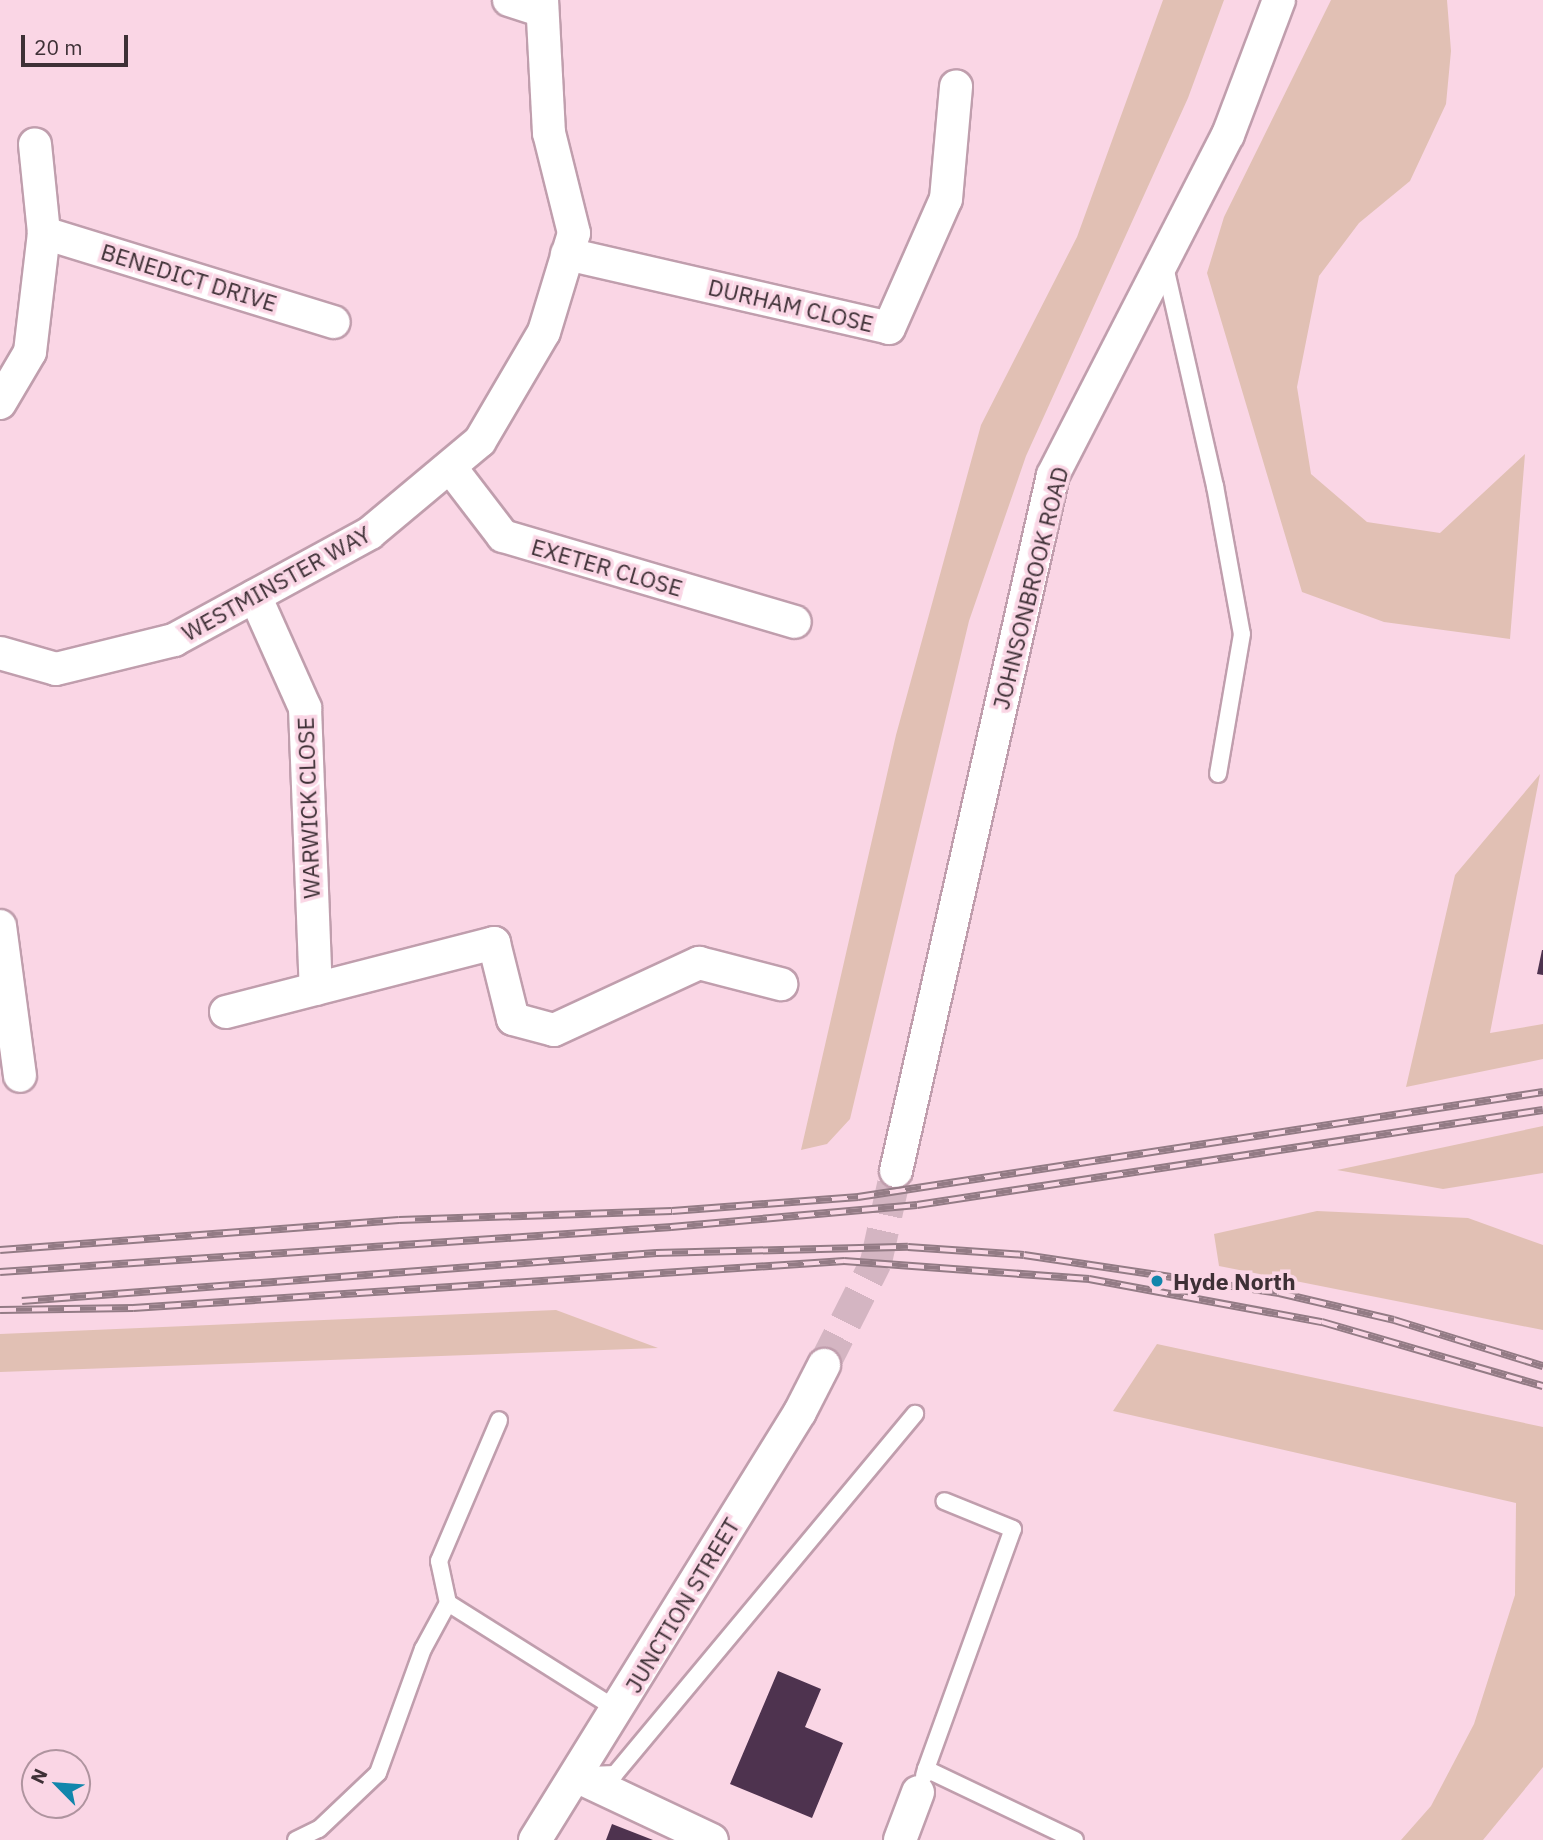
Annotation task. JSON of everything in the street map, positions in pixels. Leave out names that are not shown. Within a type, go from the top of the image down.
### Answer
[{"type":"street","points":[[509,0],[540,5]]},
{"type":"street","name":"JOHNSONBROOK ROAD","points":[[896,1171],[1053,475],[1228,135],[1279,0]]},
{"type":"street","name":"WESTMINSTER WAY","points":[[0,653],[56,668],[174,640],[370,533],[480,442],[544,332],[574,233],[549,133],[540,5]]},
{"type":"street","name":"DURHAM CLOSE","points":[[567,254],[889,328],[946,199],[956,86]]},
{"type":"street","points":[[0,403],[30,352],[44,233],[35,144]]},
{"type":"street","name":"BENEDICT DRIVE","points":[[44,233],[334,322]]},
{"type":"street","name":"EXETER CLOSE","points":[[450,467],[503,536],[795,622]]},
{"type":"street","name":"WARWICK CLOSE","points":[[255,596],[305,708],[316,989]]},
{"type":"street","points":[[0,926],[20,1076]]},
{"type":"street","points":[[226,1012],[494,943],[513,1019],[554,1030],[698,963],[781,984]]},
{"type":"street","name":"JUNCTION STREET","points":[[535,1840],[618,1710],[800,1412],[824,1365]]},
{"type":"street","points":[[576,1776],[712,1840]]},
{"type":"street","points":[[900,1840],[922,1780]]},
{"type":"lane","points":[[1164,260],[1215,486],[1242,634],[1218,774]]},
{"type":"lane","points":[[576,1776],[615,1774],[915,1414]]},
{"type":"lane","points":[[296,1840],[319,1829],[378,1773],[423,1649],[448,1602],[439,1561],[499,1420]]},
{"type":"lane","points":[[944,1501],[1013,1529],[922,1780],[1074,1840]]},
{"type":"lane","points":[[448,1602],[618,1710]]},
{"type":"shaded area","points":[[1163,0],[1224,0],[1188,98],[1026,456],[969,621],[850,1119],[827,1144],[801,1150],[896,735],[981,425],[1077,237]]},
{"type":"shaded area","points":[[1331,0],[1447,0],[1451,51],[1446,104],[1410,181],[1359,223],[1319,276],[1297,387],[1311,474],[1367,522],[1440,533],[1525,454],[1510,639],[1384,622],[1302,592],[1207,273],[1224,217]]},
{"type":"shaded area","points":[[1540,774],[1490,1033],[1543,1024],[1543,1059],[1406,1087],[1455,875]]},
{"type":"shaded area","points":[[1543,1126],[1543,1173],[1443,1189],[1337,1170]]},
{"type":"shaded area","points":[[1317,1211],[1468,1218],[1543,1245],[1543,1330],[1219,1266],[1214,1234]]},
{"type":"shaded area","points":[[556,1310],[658,1348],[0,1372],[0,1334]]},
{"type":"shaded area","points":[[1157,1344],[1543,1427],[1543,1767],[1483,1840],[1401,1840],[1431,1806],[1474,1724],[1515,1595],[1516,1503],[1113,1411]]},
{"type":"building","points":[[1543,950],[1543,975],[1537,974]]},
{"type":"building","points":[[778,1671],[821,1689],[805,1727],[843,1743],[812,1818],[730,1784]]},
{"type":"building","points":[[612,1824],[653,1840],[606,1840]]},
{"type":"tunnel","points":[[824,1365],[876,1262],[896,1171]]},
{"type":"railway","points":[[0,1250],[399,1220],[672,1211],[858,1197],[1543,1092]]},
{"type":"railway","points":[[0,1272],[671,1227],[917,1205],[1543,1110]]},
{"type":"railway","points":[[22,1301],[656,1253],[908,1247],[1024,1255],[1279,1293],[1394,1320],[1543,1366]]},
{"type":"railway","points":[[0,1310],[133,1308],[844,1261],[1089,1279],[1322,1322],[1543,1386]]},
{"type":"place","name":"Hyde North","points":[[1157,1281]]}]
